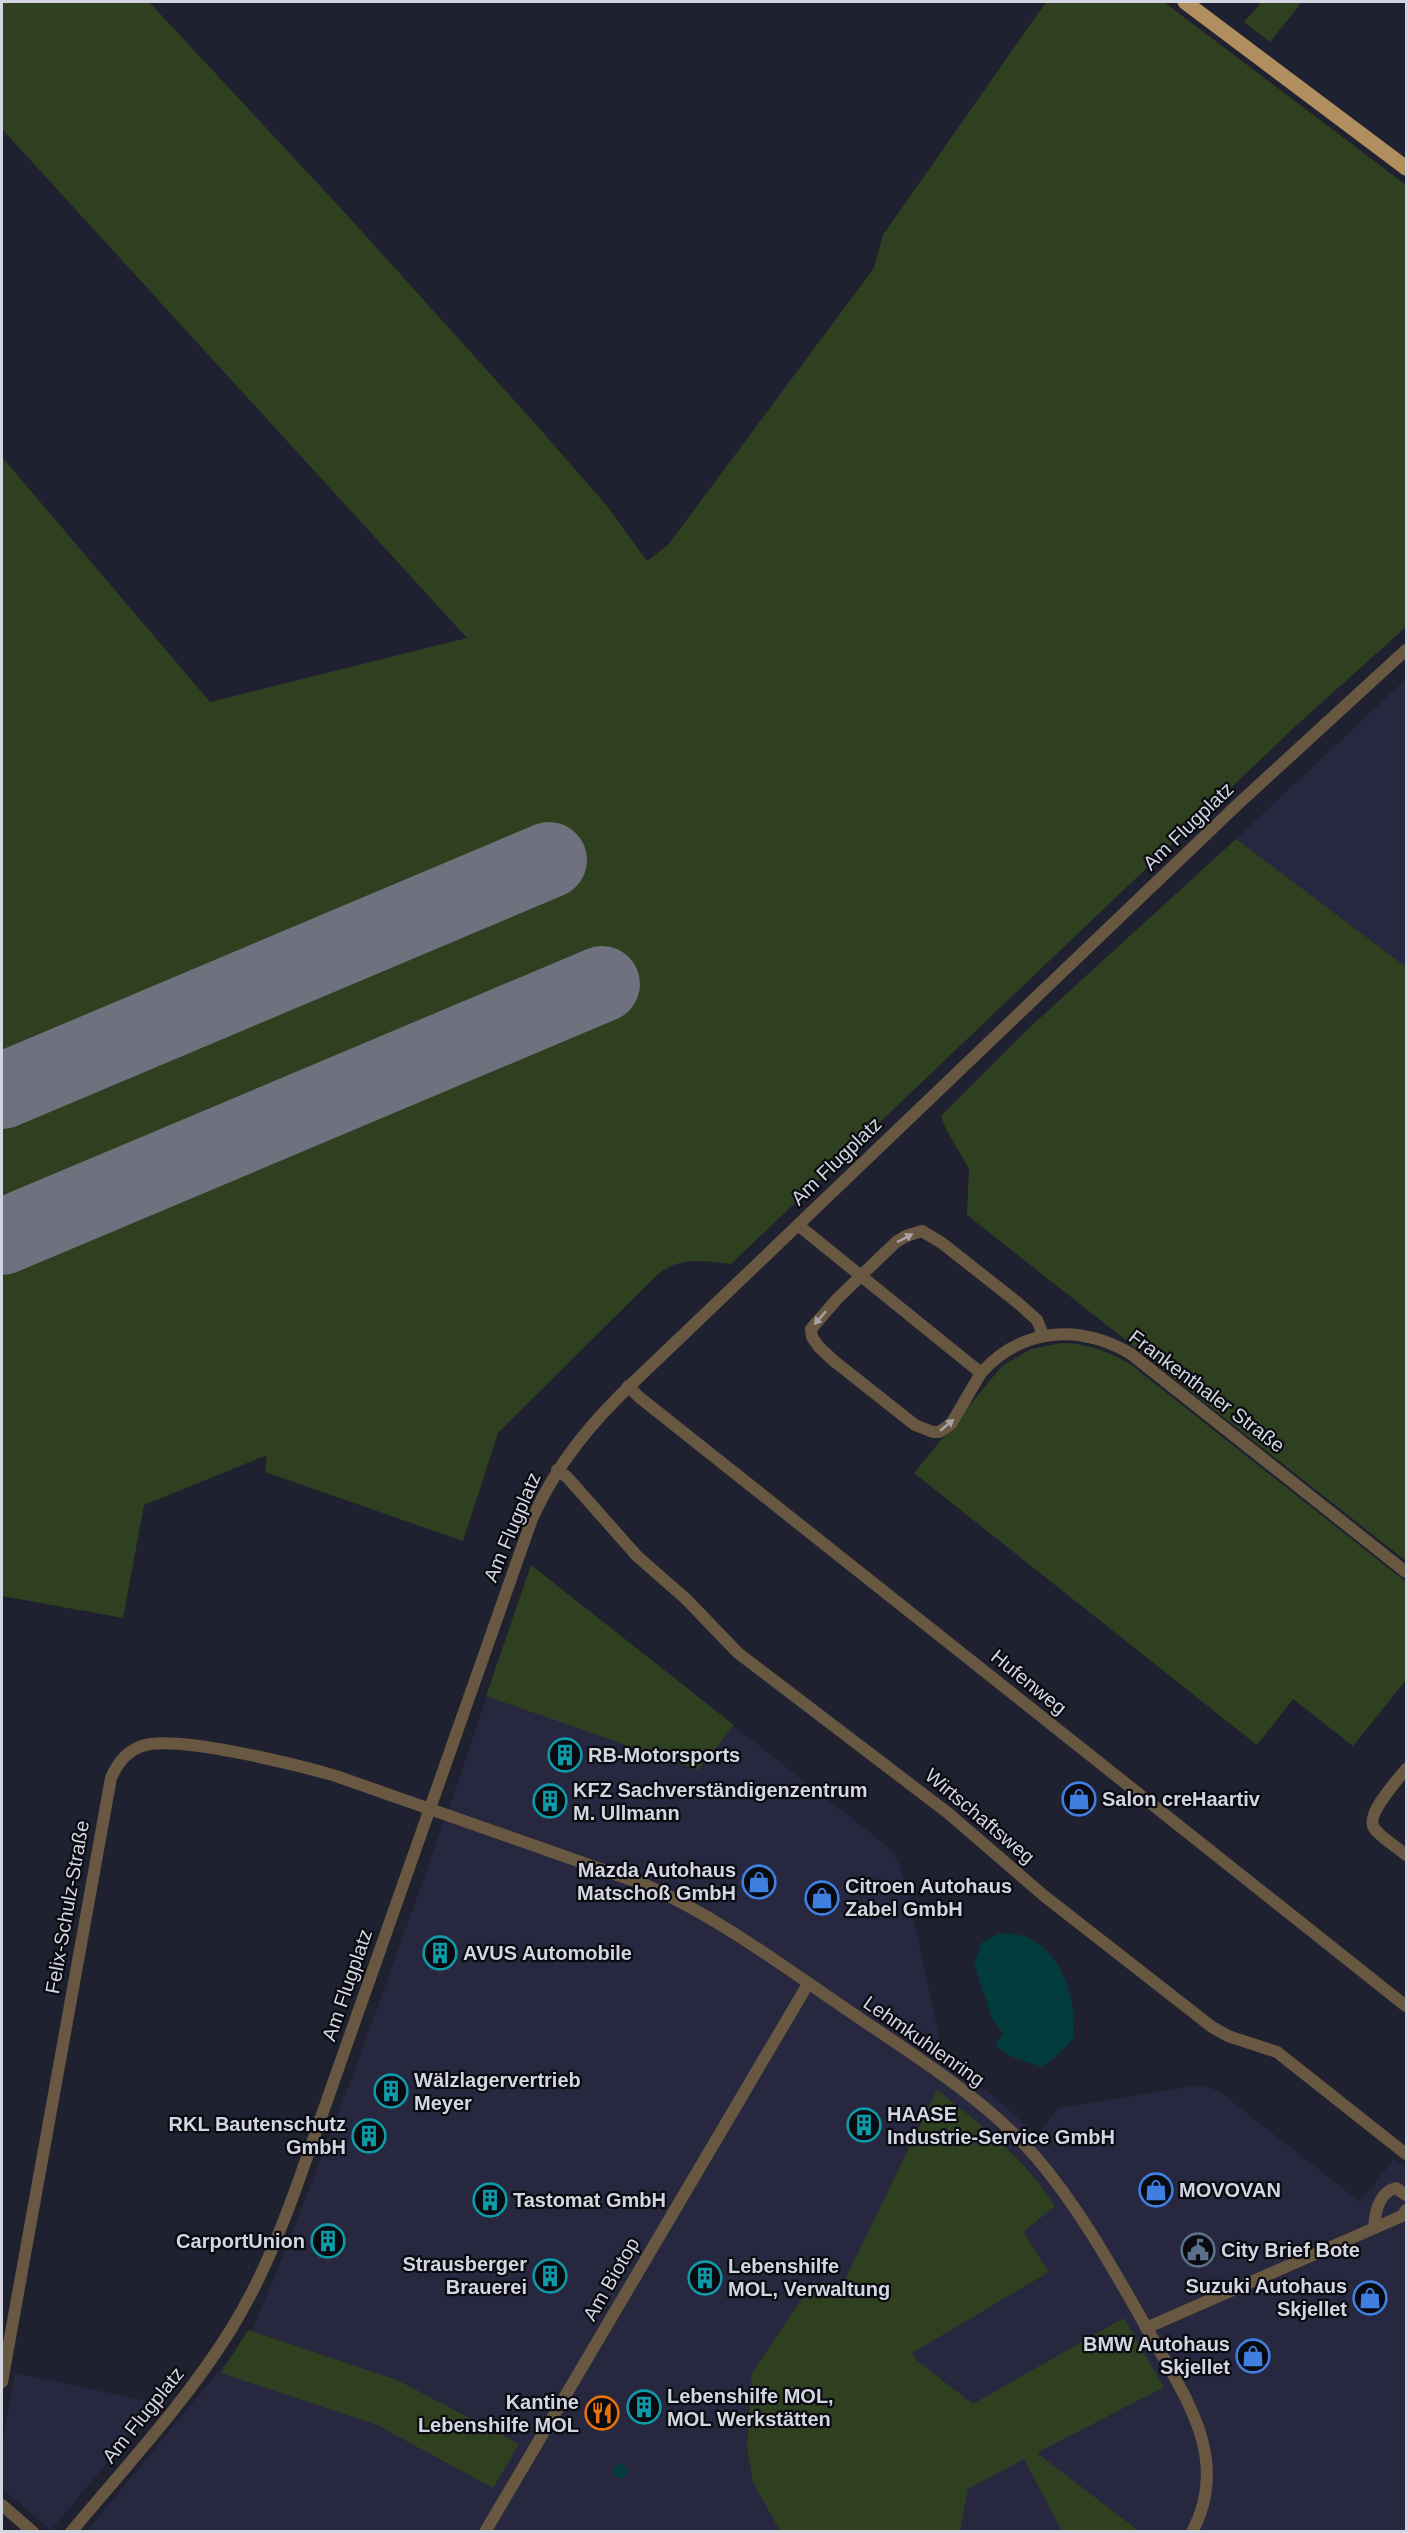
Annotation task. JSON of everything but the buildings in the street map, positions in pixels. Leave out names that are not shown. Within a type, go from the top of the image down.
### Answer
[{"type":"main road","points":[[1185,2],[1407,168]]},
{"type":"street","name":"Am Flugplatz","points":[[71,2532],[188,2392],[230,2331],[260,2275],[297,2187],[532,1519],[557,1470],[591,1424],[628,1386],[1237,805],[1407,650]]},
{"type":"street","points":[[798,1225],[981,1373]]},
{"type":"street","points":[[861,1277],[896,1242],[922,1231],[942,1243],[1018,1303],[1037,1320],[1043,1335]]},
{"type":"street","name":"Frankenthaler Straße","points":[[861,1277],[817,1320],[811,1329],[812,1337],[834,1361],[915,1425],[939,1432],[951,1424],[981,1373],[1009,1349],[1043,1335],[1071,1334],[1094,1337],[1131,1354],[1407,1572]]},
{"type":"street","name":"Hufenweg","points":[[628,1386],[875,1586],[1407,2006]]},
{"type":"street","name":"Wirtschaftsweg","points":[[557,1470],[567,1477],[637,1556],[686,1599],[738,1653],[759,1671],[794,1694],[948,1813],[1043,1895],[1212,2027],[1228,2036],[1277,2052],[1407,2154]]},
{"type":"street","name":"Felix-Schulz-Straße","points":[[2,2382],[109,1787],[119,1763],[131,1751],[143,1745],[162,1742],[177,1743],[312,1769],[430,1808]]},
{"type":"street","points":[[1407,1769],[1381,1801],[1373,1815],[1372,1822],[1374,1828],[1407,1855]]},
{"type":"street","name":"Lehmkuhlenring","points":[[430,1808],[614,1872],[673,1897],[714,1920],[945,2077],[1014,2134],[1054,2179],[1079,2213],[1185,2395],[1203,2439],[1206,2481],[1202,2508],[1192,2532]]},
{"type":"street","name":"Am Biotop","points":[[485,2532],[808,1984]]},
{"type":"street","points":[[1374,2228],[1383,2195],[1396,2188],[1407,2195]]},
{"type":"street","points":[[1146,2328],[1402,2216],[1407,2210]]},
{"type":"street","points":[[2,2505],[33,2532]]},
{"type":"shaded area","points":[[2,2],[149,2],[347,215],[539,428],[607,506],[647,561],[668,545],[874,268],[883,235],[1046,2],[1164,2],[1406,185],[1406,627],[1300,722],[731,1264],[684,1262],[675,1264],[658,1274],[498,1433],[463,1541],[265,1472],[267,1455],[144,1505],[123,1618],[2,1596],[2,1263],[530,1041],[535,1053],[616,1018],[587,950],[517,980],[522,992],[2,1211],[2,457],[210,702],[467,638],[2,129]]},
{"type":"shaded area","points":[[1262,2],[1302,2],[1270,42],[1244,22]]},
{"type":"shaded area","points":[[1406,679],[1406,975],[1236,839]]},
{"type":"shaded area","points":[[1236,839],[1406,967],[1406,1561],[967,1215],[969,1169],[941,1116],[1029,1028]]},
{"type":"shaded area","points":[[1061,1343],[1080,1344],[1097,1349],[1130,1364],[1406,1582],[1406,1680],[1353,1746],[1293,1699],[1257,1745],[914,1473],[1002,1366],[1031,1349]]},
{"type":"shaded area","points":[[531,1565],[734,1725],[698,1770],[486,1696]]},
{"type":"shaded area","points":[[531,1567],[892,1852],[900,1866],[907,1889],[944,2059],[999,2101],[1036,2135],[1059,2108],[1194,2086],[1207,2086],[1220,2092],[1360,2202],[1394,2159],[1406,2168],[1406,2531],[86,2532],[252,2331],[359,2059],[449,1808]]},
{"type":"shaded area","points":[[1000,1933],[1024,1936],[1043,1948],[1058,1966],[1068,1989],[1073,2011],[1073,2039],[1042,2067],[1010,2056],[995,2045],[1003,2034],[992,2018],[974,1965],[981,1943]]},
{"type":"shaded area","points":[[937,2090],[986,2129],[1016,2158],[1055,2206],[1023,2232],[1049,2272],[912,2353],[916,2360],[973,2404],[1124,2318],[1164,2387],[1037,2453],[1139,2531],[1062,2531],[1024,2459],[968,2489],[960,2531],[780,2531],[753,2482],[747,2447],[752,2373],[814,2281],[839,2292]]},
{"type":"shaded area","points":[[248,2330],[397,2380],[519,2444],[493,2488],[377,2425],[221,2373]]},
{"type":"shaded area","points":[[15,2373],[157,2403],[51,2530],[2,2489],[2,2446]]},
{"type":"shaded area","points":[[620,2464],[625,2466],[627,2471],[625,2476],[620,2478],[615,2476],[613,2471],[615,2466]]},
{"type":"taxiway","points":[[2,1226],[6,1236]]},
{"type":"runway","points":[[2,1091],[549,860]]},
{"type":"runway","points":[[2,1237],[602,984]]},
{"type":"place","name":"RB-Motorsports","points":[[565,1755]]},
{"type":"place","name":"Salon creHaartiv","points":[[1079,1799]]},
{"type":"place","name":"KFZ Sachverständigenzentrum M. Ullmann","points":[[550,1801]]},
{"type":"place","name":"Mazda Autohaus Matschoß GmbH","points":[[759,1882]]},
{"type":"place","name":"Citroen Autohaus Zabel GmbH","points":[[822,1898]]},
{"type":"place","name":"AVUS Automobile","points":[[440,1953]]},
{"type":"place","name":"Wälzlagervertrieb Meyer","points":[[391,2091]]},
{"type":"place","name":"HAASE Industrie-Service GmbH","points":[[864,2125]]},
{"type":"place","name":"RKL Bautenschutz GmbH","points":[[369,2136]]},
{"type":"place","name":"MOVOVAN","points":[[1156,2190]]},
{"type":"place","name":"Tastomat GmbH","points":[[490,2200]]},
{"type":"place","name":"CarportUnion","points":[[328,2241]]},
{"type":"place","name":"City Brief Bote","points":[[1198,2250]]},
{"type":"place","name":"Strausberger Brauerei","points":[[550,2276]]},
{"type":"place","name":"Lebenshilfe MOL, Verwaltung","points":[[705,2278]]},
{"type":"place","name":"Suzuki Autohaus Skjellet","points":[[1370,2298]]},
{"type":"place","name":"BMW Autohaus Skjellet","points":[[1253,2356]]},
{"type":"place","name":"Lebenshilfe MOL, MOL Werkstätten","points":[[644,2407]]},
{"type":"place","name":"Kantine Lebenshilfe MOL","points":[[602,2413]]}]
